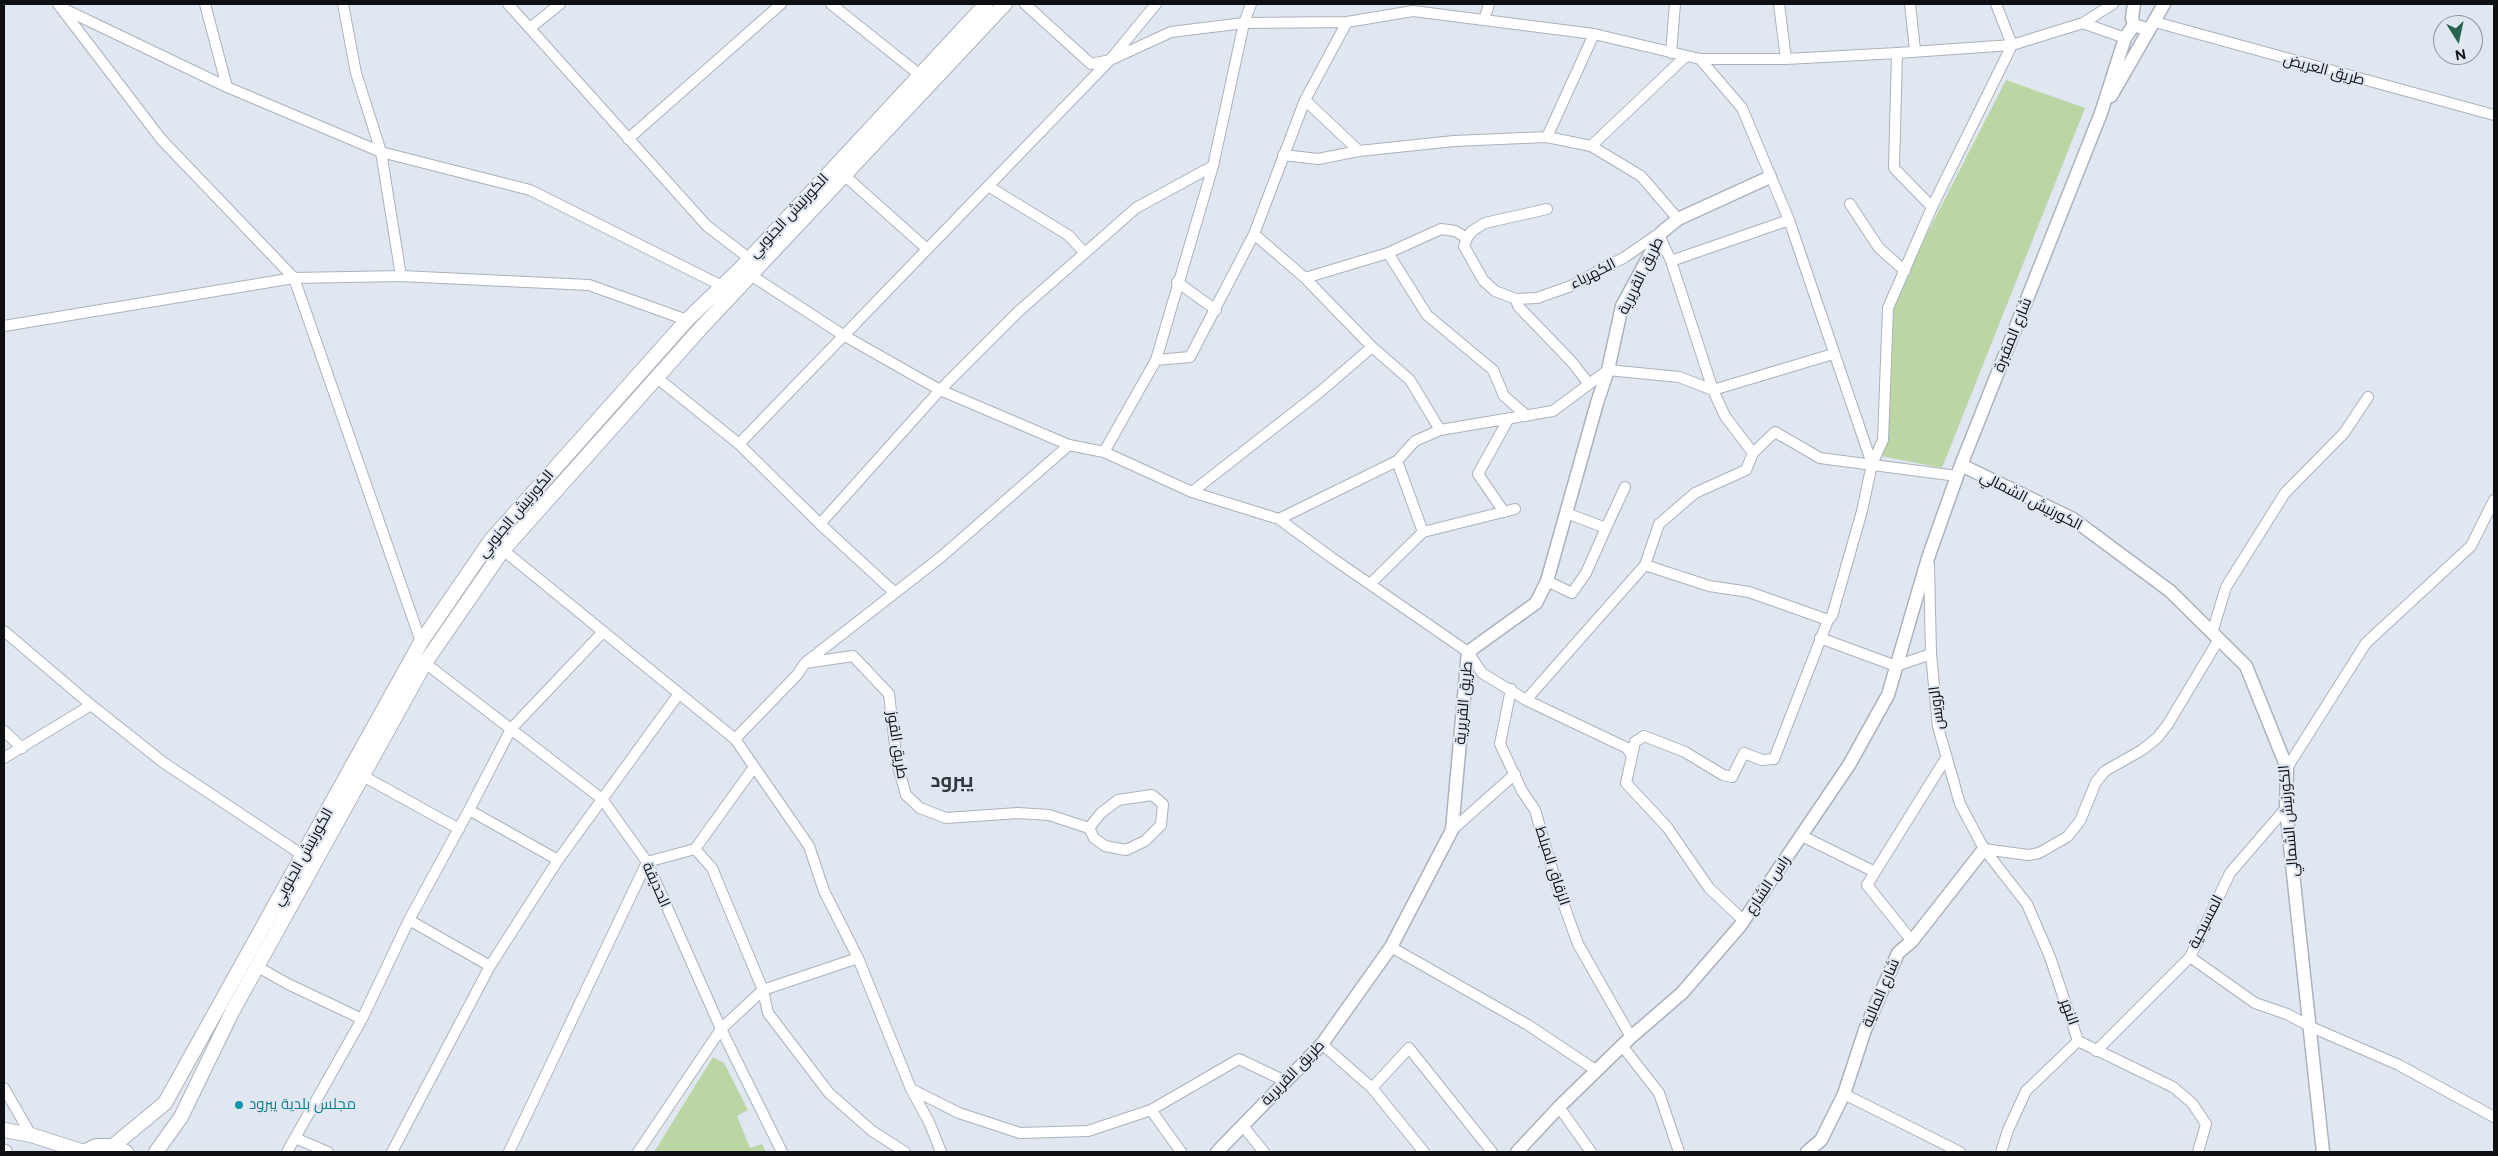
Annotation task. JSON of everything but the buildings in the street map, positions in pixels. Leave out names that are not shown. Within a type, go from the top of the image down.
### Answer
[{"type":"main road","name":"الكورنيش الجنوبي","points":[[156,1152],[181,1117],[232,1012],[425,663],[503,550],[656,377],[747,267],[986,4]]},
{"type":"main road","name":"الكورنيش الجنوبي","points":[[113,1146],[166,1103],[421,642],[491,540],[687,320],[722,286],[747,267],[844,175],[1004,4]]},
{"type":"main road","points":[[4,1130],[32,1135],[84,1152],[96,1146],[113,1146],[126,1152]]},
{"type":"street","points":[[56,4],[227,87],[380,152],[530,190],[722,286]]},
{"type":"street","points":[[56,4],[161,139],[294,278],[421,642]]},
{"type":"street","points":[[205,4],[227,87]]},
{"type":"street","points":[[344,4],[356,73],[380,152],[401,276]]},
{"type":"street","points":[[508,4],[707,226],[747,267],[843,335],[940,390],[1069,444],[1104,452],[1192,492],[1280,519],[1468,652],[1482,673],[1511,689],[1526,700],[1627,748],[1632,756]]},
{"type":"street","points":[[530,28],[560,4]]},
{"type":"street","points":[[628,139],[781,4]]},
{"type":"street","points":[[831,4],[920,75]]},
{"type":"street","points":[[1025,4],[1091,64],[1110,60],[1171,32],[1244,23],[1347,22],[1413,11],[1594,34],[1685,57],[1700,58],[1786,59],[1897,53],[1915,50],[2012,46],[2082,24],[2126,38]]},
{"type":"street","points":[[739,444],[1110,60],[1156,4]]},
{"type":"street","points":[[1104,452],[1156,360],[1177,282],[1213,166],[1244,23],[1251,4]]},
{"type":"street","points":[[1484,20],[1489,4]]},
{"type":"street","points":[[1671,53],[1675,4]]},
{"type":"street","points":[[1779,4],[1786,59]]},
{"type":"street","points":[[1910,4],[1915,50]]},
{"type":"street","points":[[1744,921],[1709,888],[1667,827],[1626,783],[1627,770],[1635,742],[1638,738],[1644,736],[1685,752],[1724,775],[1732,777],[1744,753],[1762,760],[1774,759],[1820,638],[1828,620],[1832,616],[1862,511],[1872,464],[1883,440],[1888,308],[1932,207],[2012,46],[1996,4]]},
{"type":"street","points":[[2082,24],[2093,8],[2113,4]]},
{"type":"street","points":[[2101,113],[2126,38],[2134,24],[2132,18],[2134,4]]},
{"type":"street","points":[[2101,113],[2136,57],[2164,4]]},
{"type":"street","points":[[1156,360],[1190,357],[1254,234],[1282,155],[1305,100],[1347,22]]},
{"type":"street","points":[[2134,24],[2152,26]]},
{"type":"street","name":"طريق العريض","points":[[2152,26],[2494,115]]},
{"type":"street","points":[[1547,138],[1594,34]]},
{"type":"street","points":[[1897,53],[1894,168],[1932,207]]},
{"type":"street","points":[[1591,146],[1685,57]]},
{"type":"street","points":[[1700,58],[1742,108],[1789,220],[1872,464]]},
{"type":"street","points":[[1305,100],[1359,151]]},
{"type":"street","name":"شارع المقبرة","points":[[1928,558],[1959,470],[2101,113]]},
{"type":"street","points":[[1282,155],[1318,159],[1359,151],[1454,141],[1547,138],[1591,146],[1641,176],[1678,220]]},
{"type":"street","points":[[820,524],[940,390],[1019,311],[1136,208],[1213,166]]},
{"type":"street","points":[[844,175],[927,249]]},
{"type":"street","name":"طريق القريرية","points":[[1216,1152],[1322,1044],[1391,947],[1452,830],[1468,652],[1536,603],[1547,581],[1608,370],[1622,306],[1661,234],[1678,220],[1770,177]]},
{"type":"street","points":[[988,186],[1068,235],[1086,253]]},
{"type":"street","points":[[1850,204],[1879,248],[1905,271]]},
{"type":"street","points":[[1547,209],[1485,223],[1472,231],[1464,246],[1483,280],[1494,290],[1516,299],[1518,306],[1571,361],[1589,384]]},
{"type":"street","points":[[1671,261],[1789,220]]},
{"type":"street","points":[[1305,278],[1388,253],[1441,229],[1455,231],[1467,238]]},
{"type":"street","points":[[1254,234],[1305,278],[1372,347],[1410,380],[1440,430]]},
{"type":"street","points":[[1661,234],[1713,390],[1725,416],[1753,453]]},
{"type":"street","name":"الكهرباء","points":[[1516,299],[1537,298],[1571,286],[1625,257],[1661,234]]},
{"type":"street","points":[[1388,253],[1427,314],[1493,370],[1504,396],[1527,416]]},
{"type":"street","points":[[4,326],[294,278],[401,276],[589,285],[687,320]]},
{"type":"street","points":[[1177,282],[1216,310]]},
{"type":"street","points":[[1192,492],[1321,391],[1372,347]]},
{"type":"street","points":[[1280,519],[1397,461],[1415,441],[1440,430],[1553,411],[1608,370],[1679,377],[1713,390],[1833,354]]},
{"type":"street","points":[[656,377],[739,444],[820,524],[894,592]]},
{"type":"street","points":[[1984,849],[2028,855],[2039,852],[2067,837],[2080,821],[2096,782],[2105,771],[2142,750],[2157,738],[2168,724],[2215,636],[2226,587],[2285,493],[2344,433],[2368,397]]},
{"type":"street","points":[[1504,512],[1478,474],[1510,418]]},
{"type":"street","points":[[1526,700],[1645,566],[1659,524],[1695,493],[1746,470],[1753,453],[1775,432],[1820,458],[1872,464],[1959,470]]},
{"type":"street","points":[[735,739],[797,675],[805,663],[894,592],[941,558],[1069,444]]},
{"type":"street","points":[[1397,461],[1423,532]]},
{"type":"street","name":"الكورنيش الشمالي","points":[[1959,470],[2073,520],[2170,591],[2246,666],[2287,768],[2286,808],[2323,1152]]},
{"type":"street","points":[[1547,581],[1572,593],[1586,573],[1625,487]]},
{"type":"street","points":[[2287,768],[2366,643],[2471,546],[2494,500]]},
{"type":"street","points":[[1370,584],[1423,532],[1515,509]]},
{"type":"street","points":[[1566,513],[1606,528]]},
{"type":"street","points":[[503,550],[678,695],[735,739],[808,846],[824,891],[858,958],[911,1089],[929,1122],[941,1152]]},
{"type":"street","name":"الرويس","points":[[1928,558],[1930,654],[1938,727],[1960,804],[1984,849]]},
{"type":"street","name":"راس الشارع","points":[[1518,1152],[1559,1107],[1623,1047],[1631,1037],[1682,994],[1744,921],[1849,765],[1888,695],[1928,558]]},
{"type":"street","points":[[1645,566],[1709,586],[1749,592],[1828,620]]},
{"type":"street","points":[[4,631],[90,705],[164,763],[304,856]]},
{"type":"street","points":[[287,1152],[362,1018],[409,920],[459,829],[510,729],[603,632]]},
{"type":"street","points":[[1820,638],[1896,666],[1930,654]]},
{"type":"street","name":"طريق القوز","points":[[805,663],[853,656],[889,694],[897,763],[906,795],[920,808],[946,818],[1018,813],[1049,815],[1089,828]]},
{"type":"street","name":"الحديقة","points":[[425,663],[602,799],[647,862],[721,1029],[782,1152]]},
{"type":"street","name":"الزقاق المبلط","points":[[1511,689],[1500,744],[1522,791],[1534,810],[1557,886],[1578,944],[1631,1037]]},
{"type":"street","points":[[392,1152],[490,966],[558,860],[678,695]]},
{"type":"street","points":[[4,758],[90,705]]},
{"type":"street","points":[[4,731],[22,748]]},
{"type":"street","points":[[1912,941],[1867,885],[1946,758]]},
{"type":"street","points":[[509,1152],[647,862],[695,849],[754,766]]},
{"type":"street","points":[[1452,830],[1515,774]]},
{"type":"street","points":[[363,776],[459,829]]},
{"type":"street","points":[[1152,795],[1164,804],[1161,826],[1145,841],[1126,850],[1105,846],[1094,838],[1089,828],[1101,813],[1118,800],[1152,795]]},
{"type":"street","name":"المسيحية","points":[[2096,1051],[2190,957],[2190,952],[2230,873],[2286,808]]},
{"type":"street","points":[[469,810],[558,860]]},
{"type":"street","points":[[1802,836],[1875,872]]},
{"type":"street","points":[[695,849],[712,868],[763,990],[768,1013],[829,1093],[872,1131],[905,1152]]},
{"type":"street","name":"شارع المالية","points":[[1807,1152],[1821,1140],[1844,1094],[1865,1030],[1898,952],[1912,941],[1984,849]]},
{"type":"street","name":"النهر","points":[[1984,849],[2027,904],[2050,957],[2078,1041],[2096,1051],[2129,1064],[2173,1087],[2192,1103],[2206,1124],[2198,1152]]},
{"type":"street","points":[[409,920],[490,966]]},
{"type":"street","points":[[1391,947],[1528,1025],[1597,1071]]},
{"type":"street","points":[[2190,957],[2255,1003],[2287,1014],[2311,1027],[2399,1065],[2494,1117]]},
{"type":"street","points":[[638,1152],[721,1029],[763,990],[858,958]]},
{"type":"street","points":[[258,967],[288,984],[362,1018]]},
{"type":"street","points":[[2001,1152],[2008,1130],[2026,1091],[2078,1041]]},
{"type":"street","points":[[1322,1044],[1372,1088],[1424,1152]]},
{"type":"street","points":[[1623,1047],[1659,1093],[1678,1152]]},
{"type":"street","points":[[1372,1088],[1409,1048],[1492,1152]]},
{"type":"street","points":[[911,1089],[959,1113],[1020,1133],[1088,1131],[1152,1110],[1239,1059],[1285,1081]]},
{"type":"street","points":[[4,1088],[32,1135]]},
{"type":"street","points":[[1844,1094],[1958,1152]]},
{"type":"street","points":[[1559,1107],[1591,1152]]},
{"type":"street","points":[[1152,1110],[1181,1152]]},
{"type":"street","points":[[1242,1125],[1264,1152]]},
{"type":"street","points":[[295,1138],[328,1152]]},
{"type":"green space","points":[[2006,80],[2085,108],[1942,468],[1881,456],[1887,320],[1894,298]]},
{"type":"green space","points":[[713,1057],[724,1063],[748,1110],[737,1116],[750,1148],[762,1144],[766,1152],[654,1152]]},
{"type":"place","name":"مجلس بلدية يبرود","points":[[239,1105]]},
{"type":"district","name":"يبرود","points":[[952,781]]}]
